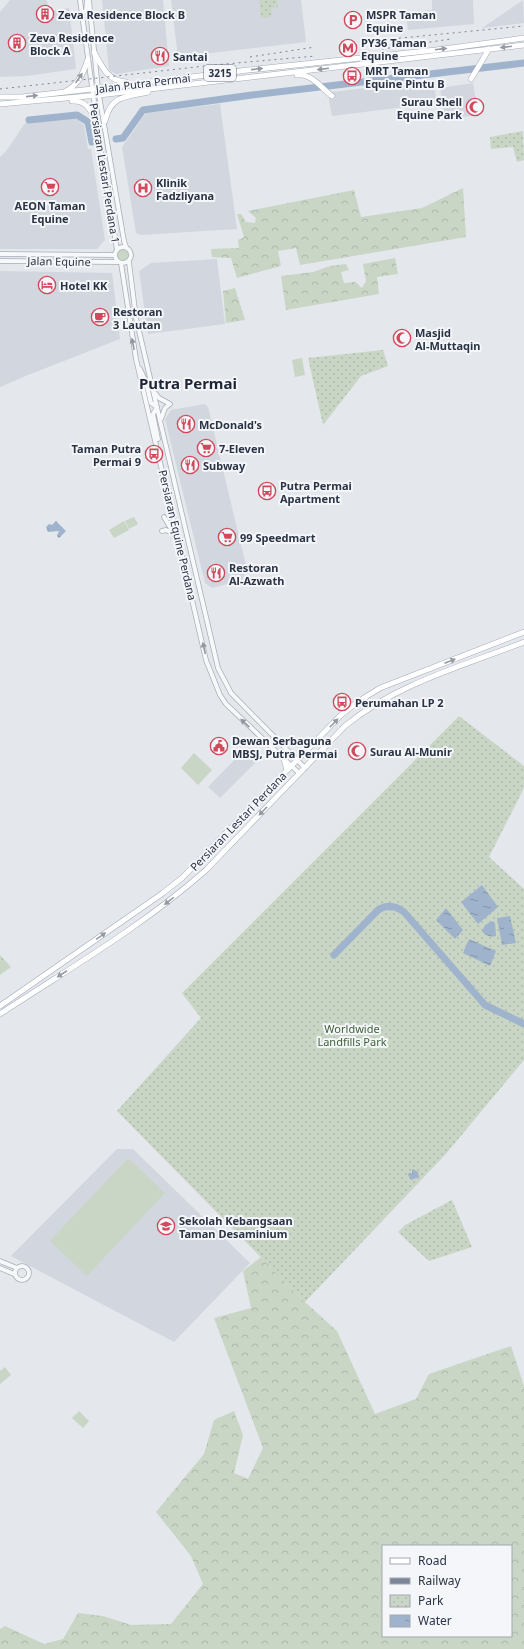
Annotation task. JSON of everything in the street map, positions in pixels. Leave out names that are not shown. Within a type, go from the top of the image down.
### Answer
[{"type":"main road","name":"Jalan Putra Permai","points":[[0,97],[95,89],[135,83],[524,38]]},
{"type":"main road","name":"Jalan Putra Permai","points":[[0,104],[93,96],[524,45]]},
{"type":"main road","points":[[472,77],[489,49]]},
{"type":"main road","points":[[94,52],[103,69],[114,80],[119,82],[135,83]]},
{"type":"main road","points":[[63,92],[72,88],[78,81],[84,71],[88,59]]},
{"type":"main road","points":[[246,78],[264,78],[302,74],[316,81],[332,96]]},
{"type":"main road","points":[[105,121],[110,106],[115,100],[166,87]]},
{"type":"main road","points":[[50,100],[56,102],[78,100],[91,110],[98,123]]},
{"type":"main road","name":"Persiaran Lestari Perdana","points":[[0,1006],[163,893],[182,878],[341,715],[356,703],[380,688],[524,632]]},
{"type":"main road","name":"Persiaran Lestari Perdana","points":[[0,1014],[132,929],[181,892],[206,870],[345,726],[366,709],[417,684],[524,642]]},
{"type":"main road","points":[[414,675],[417,684]]},
{"type":"main road","points":[[284,759],[287,770]]},
{"type":"main road","points":[[0,1002],[10,999]]},
{"type":"main road","points":[[0,1018],[18,1003]]},
{"type":"street","points":[[80,0],[88,59],[95,89]]},
{"type":"street","points":[[82,13],[86,11],[88,0]]},
{"type":"street","points":[[88,0],[94,52],[95,89]]},
{"type":"street","name":"Persiaran Lestari Perdana 1","points":[[95,89],[99,95],[105,121],[126,247]]},
{"type":"street","name":"Persiaran Lestari Perdana 1","points":[[95,89],[93,96],[117,250]]},
{"type":"street","points":[[121,247],[126,247],[132,253],[129,262],[120,262],[115,255],[117,250],[121,247]]},
{"type":"street","name":"Jalan Equine","points":[[0,254],[115,255]]},
{"type":"street","name":"Jalan Equine","points":[[0,261],[120,262]]},
{"type":"street","name":"Persiaran Equine Perdana","points":[[120,262],[132,336],[206,660],[220,696],[233,712],[299,773]]},
{"type":"street","name":"Persiaran Equine Perdana","points":[[129,262],[136,318],[218,668],[231,693],[304,768]]},
{"type":"street","points":[[138,363],[146,382],[151,403],[157,407],[153,414],[158,434],[158,447]]},
{"type":"street","points":[[153,391],[158,398],[170,404],[165,408],[162,414],[161,423]]},
{"type":"street","points":[[164,517],[174,534],[183,555]]},
{"type":"street","points":[[162,531],[166,530],[174,534]]},
{"type":"street","points":[[0,1261],[17,1268],[21,1266],[25,1267],[29,1272],[28,1277],[21,1281],[17,1279],[14,1274],[0,1268]]},
{"type":"street","points":[[14,1274],[17,1268]]},
{"type":"shaded area","points":[[10,0],[46,0],[51,11],[69,8],[76,69],[26,76],[0,77],[0,12]]},
{"type":"shaded area","points":[[102,0],[163,0],[169,66],[116,74],[109,70]]},
{"type":"shaded area","points":[[171,0],[301,0],[306,42],[178,57]]},
{"type":"shaded area","points":[[432,0],[473,0],[474,24],[408,30],[406,13],[432,10]]},
{"type":"shaded area","points":[[523,0],[524,23],[482,28]]},
{"type":"shaded area","points":[[433,80],[437,103],[332,116],[329,100],[332,92]]},
{"type":"shaded area","points":[[473,83],[478,115],[445,119],[440,88]]},
{"type":"shaded area","points":[[220,104],[237,229],[141,235],[136,233],[122,147],[146,113]]},
{"type":"shaded area","points":[[75,118],[84,125],[88,149],[91,149],[105,240],[97,249],[0,249],[0,157],[7,150],[25,123]]},
{"type":"shaded area","points":[[217,259],[225,324],[148,334],[139,271],[151,263]]},
{"type":"shaded area","points":[[0,271],[112,273],[120,339],[0,387]]},
{"type":"shaded area","points":[[205,404],[208,407],[247,570],[242,580],[212,588],[205,583],[165,419],[171,410]]},
{"type":"shaded area","points":[[243,751],[256,762],[220,798],[208,787]]},
{"type":"shaded area","points":[[117,1149],[133,1149],[250,1263],[174,1342],[11,1256]]},
{"type":"green space","points":[[259,0],[277,0],[278,8],[271,9],[271,17],[263,18],[261,16]]},
{"type":"green space","points":[[523,131],[524,160],[517,162],[513,147],[491,149],[490,137]]},
{"type":"green space","points":[[463,188],[466,237],[300,265],[296,248],[278,251],[281,266],[237,278],[231,258],[212,257],[211,249],[239,248],[238,240],[244,237],[237,214],[241,214],[246,222],[255,223],[256,218],[248,211],[354,190],[361,217],[422,208]]},
{"type":"green space","points":[[123,249],[127,251],[129,255],[127,259],[123,261],[119,259],[117,255],[119,251]]},
{"type":"green space","points":[[395,258],[398,274],[377,277],[379,294],[286,310],[281,276],[313,272],[330,266],[346,264],[349,270],[341,272],[344,283],[355,282],[362,288],[366,281],[363,264]]},
{"type":"green space","points":[[235,288],[245,320],[226,323],[223,291]]},
{"type":"green space","points":[[383,350],[388,366],[361,376],[323,425],[308,358]]},
{"type":"green space","points":[[302,358],[305,375],[295,377],[292,360]]},
{"type":"green space","points":[[134,517],[138,524],[129,529],[125,521]]},
{"type":"green space","points":[[124,521],[129,530],[114,538],[109,530]]},
{"type":"green space","name":"Worldwide Landfills Park","points":[[459,716],[524,766],[524,788],[489,857],[524,889],[524,1060],[445,1155],[305,1302],[117,1111],[201,1018],[182,993]]},
{"type":"green space","points":[[194,753],[212,770],[198,785],[181,768]]},
{"type":"green space","points":[[0,955],[11,967],[0,975]]},
{"type":"green space","points":[[128,1158],[165,1193],[87,1276],[50,1241]]},
{"type":"green space","points":[[452,1200],[472,1247],[429,1261],[398,1232],[405,1225]]},
{"type":"green space","points":[[261,1257],[305,1302],[337,1331],[375,1414],[416,1399],[429,1374],[511,1346],[524,1386],[524,1649],[0,1649],[0,1629],[5,1626],[44,1644],[63,1639],[78,1613],[103,1616],[131,1625],[171,1624],[203,1584],[191,1556],[156,1512],[204,1454],[214,1420],[234,1411],[243,1435],[234,1473],[248,1479],[263,1448],[214,1318],[251,1308],[243,1271]]},
{"type":"green space","points":[[5,1367],[11,1375],[0,1384],[0,1371]]},
{"type":"green space","points":[[79,1411],[89,1421],[83,1428],[72,1418]]},
{"type":"water","points":[[56,521],[66,531],[59,538],[57,536],[59,531],[48,532],[46,527],[49,524],[52,525]]},
{"type":"water","points":[[482,885],[498,907],[478,924],[461,902]]},
{"type":"water","points":[[446,908],[463,930],[455,939],[436,920]]},
{"type":"water","points":[[510,916],[516,943],[502,945],[497,918]]},
{"type":"water","points":[[492,921],[495,923],[496,936],[494,937],[488,936],[482,931],[485,925]]},
{"type":"water","points":[[469,939],[496,951],[490,966],[463,953]]},
{"type":"water","points":[[413,1169],[418,1172],[419,1177],[411,1180],[408,1175],[409,1173],[412,1174]]},
{"type":"waterway","points":[[116,139],[123,138],[143,110],[252,95],[524,63]]},
{"type":"waterway","points":[[29,120],[77,115],[88,122],[92,142]]},
{"type":"waterway","points":[[334,955],[378,910],[388,906],[398,908],[404,912],[485,1005],[524,1024]]},
{"type":"railway","points":[[381,40],[524,26]]},
{"type":"railway","points":[[382,49],[451,39]]},
{"type":"railway","points":[[250,57],[315,47]]},
{"type":"railway","points":[[0,89],[214,65],[316,56]]},
{"type":"place","name":"Zeva Residence Block B","points":[[45,14]]},
{"type":"place","name":"MSPR Taman Equine","points":[[353,20]]},
{"type":"place","name":"Zeva Residence Block A","points":[[17,43]]},
{"type":"place","name":"PY36 Taman Equine","points":[[348,48]]},
{"type":"place","name":"Santai","points":[[160,56]]},
{"type":"place","name":"MRT Taman Equine Pintu B","points":[[352,76]]},
{"type":"place","name":"Surau Shell Equine Park","points":[[475,107]]},
{"type":"place","name":"AEON Taman Equine","points":[[50,187]]},
{"type":"place","name":"Klinik Fadzliyana","points":[[143,188]]},
{"type":"place","name":"Hotel KK","points":[[47,285]]},
{"type":"place","name":"Restoran 3 Lautan","points":[[100,317]]},
{"type":"place","name":"Masjid Al-Muttaqin","points":[[402,338]]},
{"type":"place","name":"McDonald's","points":[[186,424]]},
{"type":"place","name":"7-Eleven","points":[[206,448]]},
{"type":"place","name":"Taman Putra Permai 9","points":[[154,454]]},
{"type":"place","name":"Subway","points":[[190,465]]},
{"type":"place","name":"Putra Permai Apartment","points":[[267,491]]},
{"type":"place","name":"99 Speedmart","points":[[227,537]]},
{"type":"place","name":"Restoran Al-Azwath","points":[[216,573]]},
{"type":"place","name":"Perumahan LP 2","points":[[342,702]]},
{"type":"place","name":"Dewan Serbaguna MBSJ, Putra Permai","points":[[219,746]]},
{"type":"place","name":"Surau Al-Munir","points":[[357,751]]},
{"type":"place","name":"Sekolah Kebangsaan Taman Desaminium","points":[[166,1226]]},
{"type":"district","name":"Putra Permai","points":[[188,383]]}]
